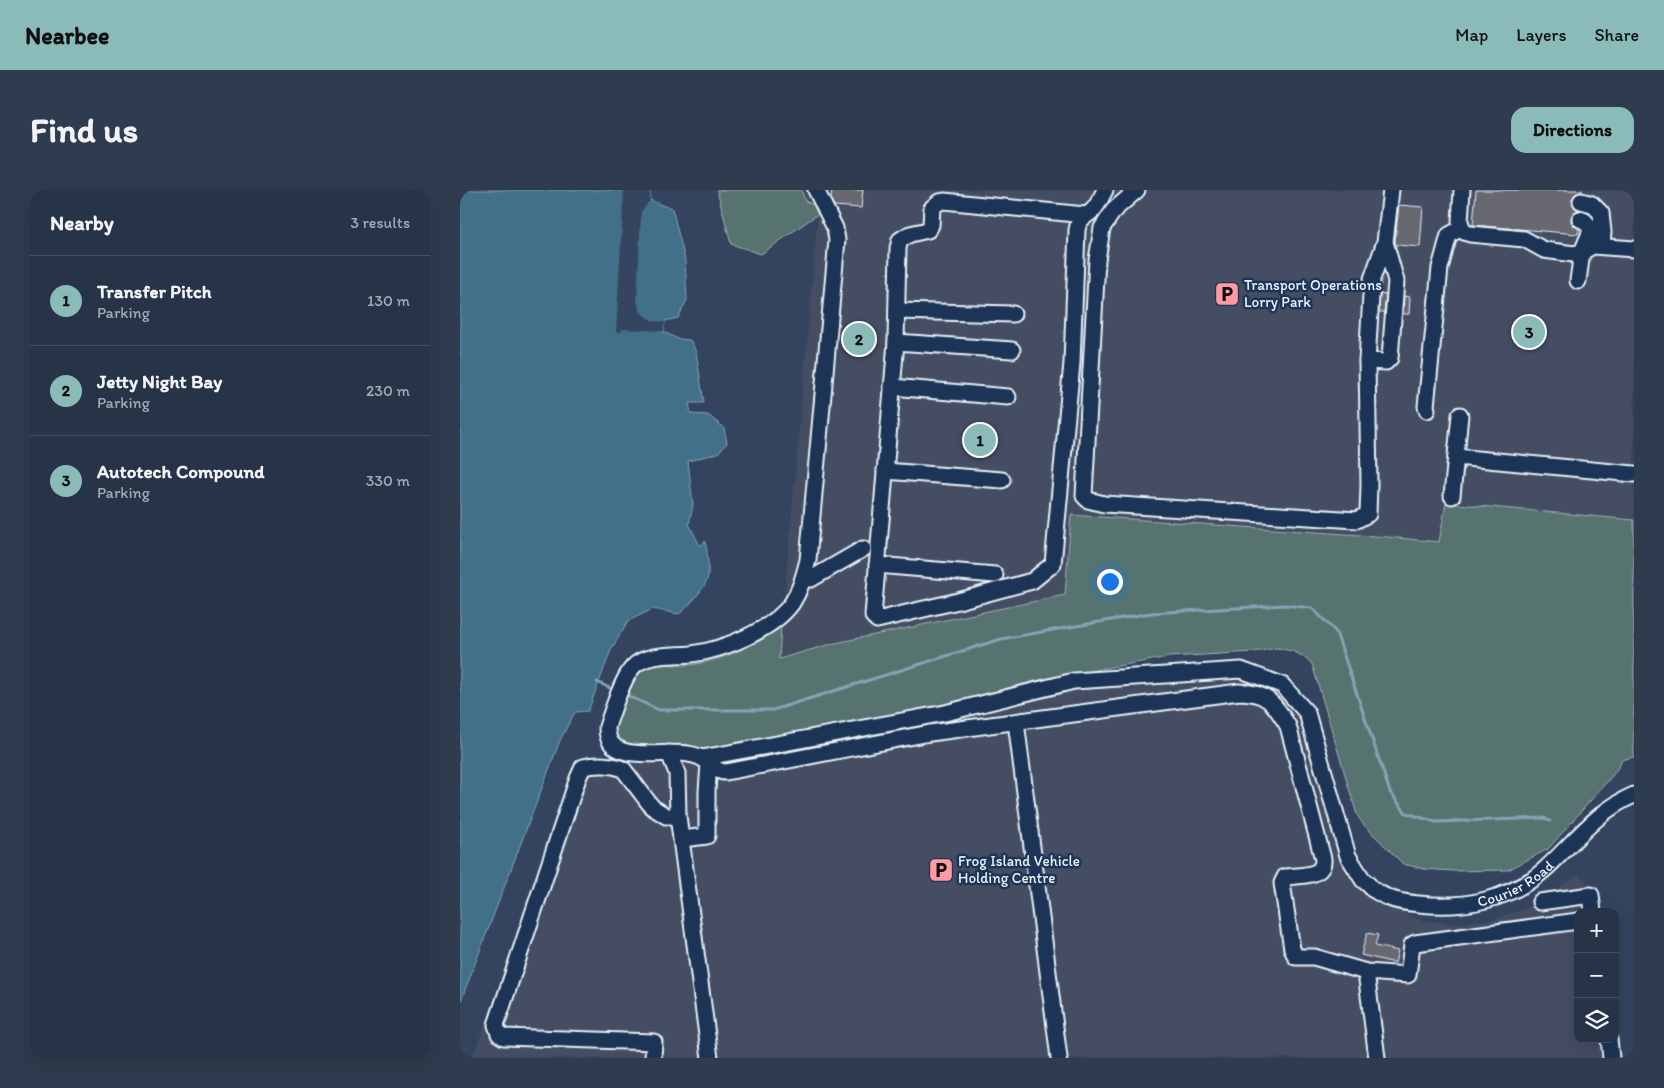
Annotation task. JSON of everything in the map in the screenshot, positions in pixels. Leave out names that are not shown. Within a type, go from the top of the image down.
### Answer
[{"type":"street","points":[[816,190],[834,228],[837,246],[808,560],[804,578],[798,593],[785,610],[769,623],[743,639],[715,649],[652,658],[640,662],[633,667],[626,678],[607,727],[610,742],[616,748],[640,753],[687,753],[706,761],[720,772],[726,772],[930,733],[1239,692],[1251,692],[1270,700],[1288,726],[1321,847],[1323,862],[1320,871],[1285,876],[1282,883],[1292,949],[1296,957],[1314,957],[1366,972],[1408,975],[1412,945],[1415,943],[1574,922]]},
{"type":"street","points":[[1085,215],[938,202],[932,208],[931,226],[928,230],[910,234],[900,240],[898,248],[896,342],[873,616],[877,620],[958,602],[1032,581],[1053,564],[1072,363],[1077,230],[1078,224],[1098,204],[1105,190]]},
{"type":"street","points":[[1137,190],[1114,210],[1102,228],[1097,260],[1084,496],[1088,500],[1104,504],[1358,520],[1368,514],[1367,361],[1372,280],[1385,242],[1391,190]]},
{"type":"street","points":[[1462,190],[1460,222],[1462,228],[1470,234],[1524,239],[1544,250],[1574,254],[1593,246],[1634,249]]},
{"type":"street","points":[[1581,201],[1592,204],[1601,213],[1602,246]]},
{"type":"street","points":[[1578,281],[1582,252],[1590,233],[1590,227],[1585,221],[1580,219]]},
{"type":"street","points":[[1427,410],[1440,268],[1449,235],[1462,228]]},
{"type":"street","points":[[1367,361],[1386,362],[1390,358],[1396,281],[1385,242]]},
{"type":"street","points":[[897,311],[1013,314]]},
{"type":"street","points":[[896,342],[1012,350]]},
{"type":"street","points":[[892,387],[1008,397]]},
{"type":"street","points":[[1452,496],[1460,415]]},
{"type":"street","points":[[1456,457],[1634,474]]},
{"type":"street","points":[[885,471],[1002,480]]},
{"type":"street","points":[[804,578],[810,579],[864,548]]},
{"type":"street","points":[[877,565],[995,575]]},
{"type":"street","points":[[706,761],[945,713],[1074,681],[1241,670],[1282,685],[1307,713],[1348,856],[1342,859],[1323,862]]},
{"type":"street","points":[[1016,722],[1059,1058]]},
{"type":"street","points":[[669,753],[677,774],[678,816],[710,1058]]},
{"type":"street","points":[[682,839],[707,836],[706,761]]},
{"type":"street","points":[[653,1058],[654,1042],[504,1036],[499,1034],[496,1025],[583,767],[620,767],[652,807],[666,816],[678,816]]},
{"type":"street","name":"Courier Road","points":[[1348,856],[1363,880],[1390,899],[1410,904],[1440,906],[1468,904],[1493,898],[1518,887],[1542,871],[1580,832],[1600,815],[1619,802],[1634,795]]},
{"type":"street","points":[[1540,902],[1591,895],[1593,908]]},
{"type":"street","points":[[1366,972],[1377,1058]]},
{"type":"street","points":[[1609,1043],[1611,1058]]},
{"type":"shaded area","points":[[460,190],[650,190],[650,200],[672,208],[685,260],[687,300],[678,318],[665,321],[664,332],[678,339],[690,340],[696,352],[704,403],[689,403],[691,414],[708,415],[724,428],[727,443],[718,453],[688,461],[693,505],[689,524],[700,546],[705,541],[708,566],[707,580],[695,598],[679,614],[653,609],[628,621],[611,650],[588,711],[575,712],[561,738],[460,1003]]},
{"type":"shaded area","points":[[717,190],[1634,190],[1634,520],[1446,503],[1439,542],[1071,516],[1065,595],[831,644],[779,659],[818,215],[761,254],[731,244]]},
{"type":"shaded area","name":"Frog Island Vehicle Holding Centre","points":[[1243,676],[1285,696],[1299,720],[1343,864],[1373,899],[1422,921],[1458,924],[1495,919],[1534,905],[1578,874],[1593,889],[1595,908],[1574,908],[1574,1043],[1613,1043],[1615,1058],[472,1058],[589,755],[691,760],[1075,685]]},
{"type":"green space","points":[[717,190],[801,190],[805,201],[816,206],[818,214],[761,254],[731,244]]},
{"type":"green space","points":[[1446,503],[1634,520],[1634,757],[1621,760],[1612,776],[1548,849],[1508,870],[1453,871],[1424,869],[1403,864],[1363,824],[1357,815],[1312,664],[1305,657],[1292,651],[1277,648],[1254,652],[1169,657],[1043,679],[933,708],[705,749],[644,753],[610,736],[633,673],[651,665],[689,665],[714,660],[748,646],[781,626],[779,659],[831,644],[1065,595],[1071,515],[1439,542]]},
{"type":"pier","points":[[624,190],[650,190],[650,200],[641,212],[637,302],[640,311],[645,316],[653,321],[665,322],[664,331],[622,329],[621,332],[616,332]]},
{"type":"building","points":[[832,190],[863,190],[861,208],[834,206],[831,200]]},
{"type":"building","points":[[1476,190],[1582,190],[1582,192],[1575,194],[1572,199],[1574,207],[1578,210],[1572,215],[1571,221],[1579,229],[1578,234],[1473,225]]},
{"type":"building","points":[[1399,205],[1423,207],[1420,247],[1396,245]]},
{"type":"building","points":[[1380,294],[1386,295],[1384,312],[1379,312]]},
{"type":"building","points":[[1404,296],[1410,297],[1409,314],[1403,314]]},
{"type":"building","points":[[1367,933],[1378,935],[1375,946],[1398,951],[1395,963],[1361,955]]},
{"type":"waterway","points":[[624,694],[659,710],[773,710],[1001,639],[1151,613],[1285,605],[1312,608],[1336,632],[1390,792],[1406,813],[1436,822],[1544,818],[1550,821]]},
{"type":"waterway","points":[[597,682],[616,691]]},
{"type":"place","name":"Transport Operations Lorry Park","points":[[1227,294]]},
{"type":"place","name":"Autotech Compound","points":[[1529,332]]},
{"type":"place","name":"Jetty Night Bay","points":[[859,339]]},
{"type":"place","name":"Transfer Pitch","points":[[980,440]]},
{"type":"place","name":"Frog Island Vehicle Holding Centre","points":[[941,870]]}]
